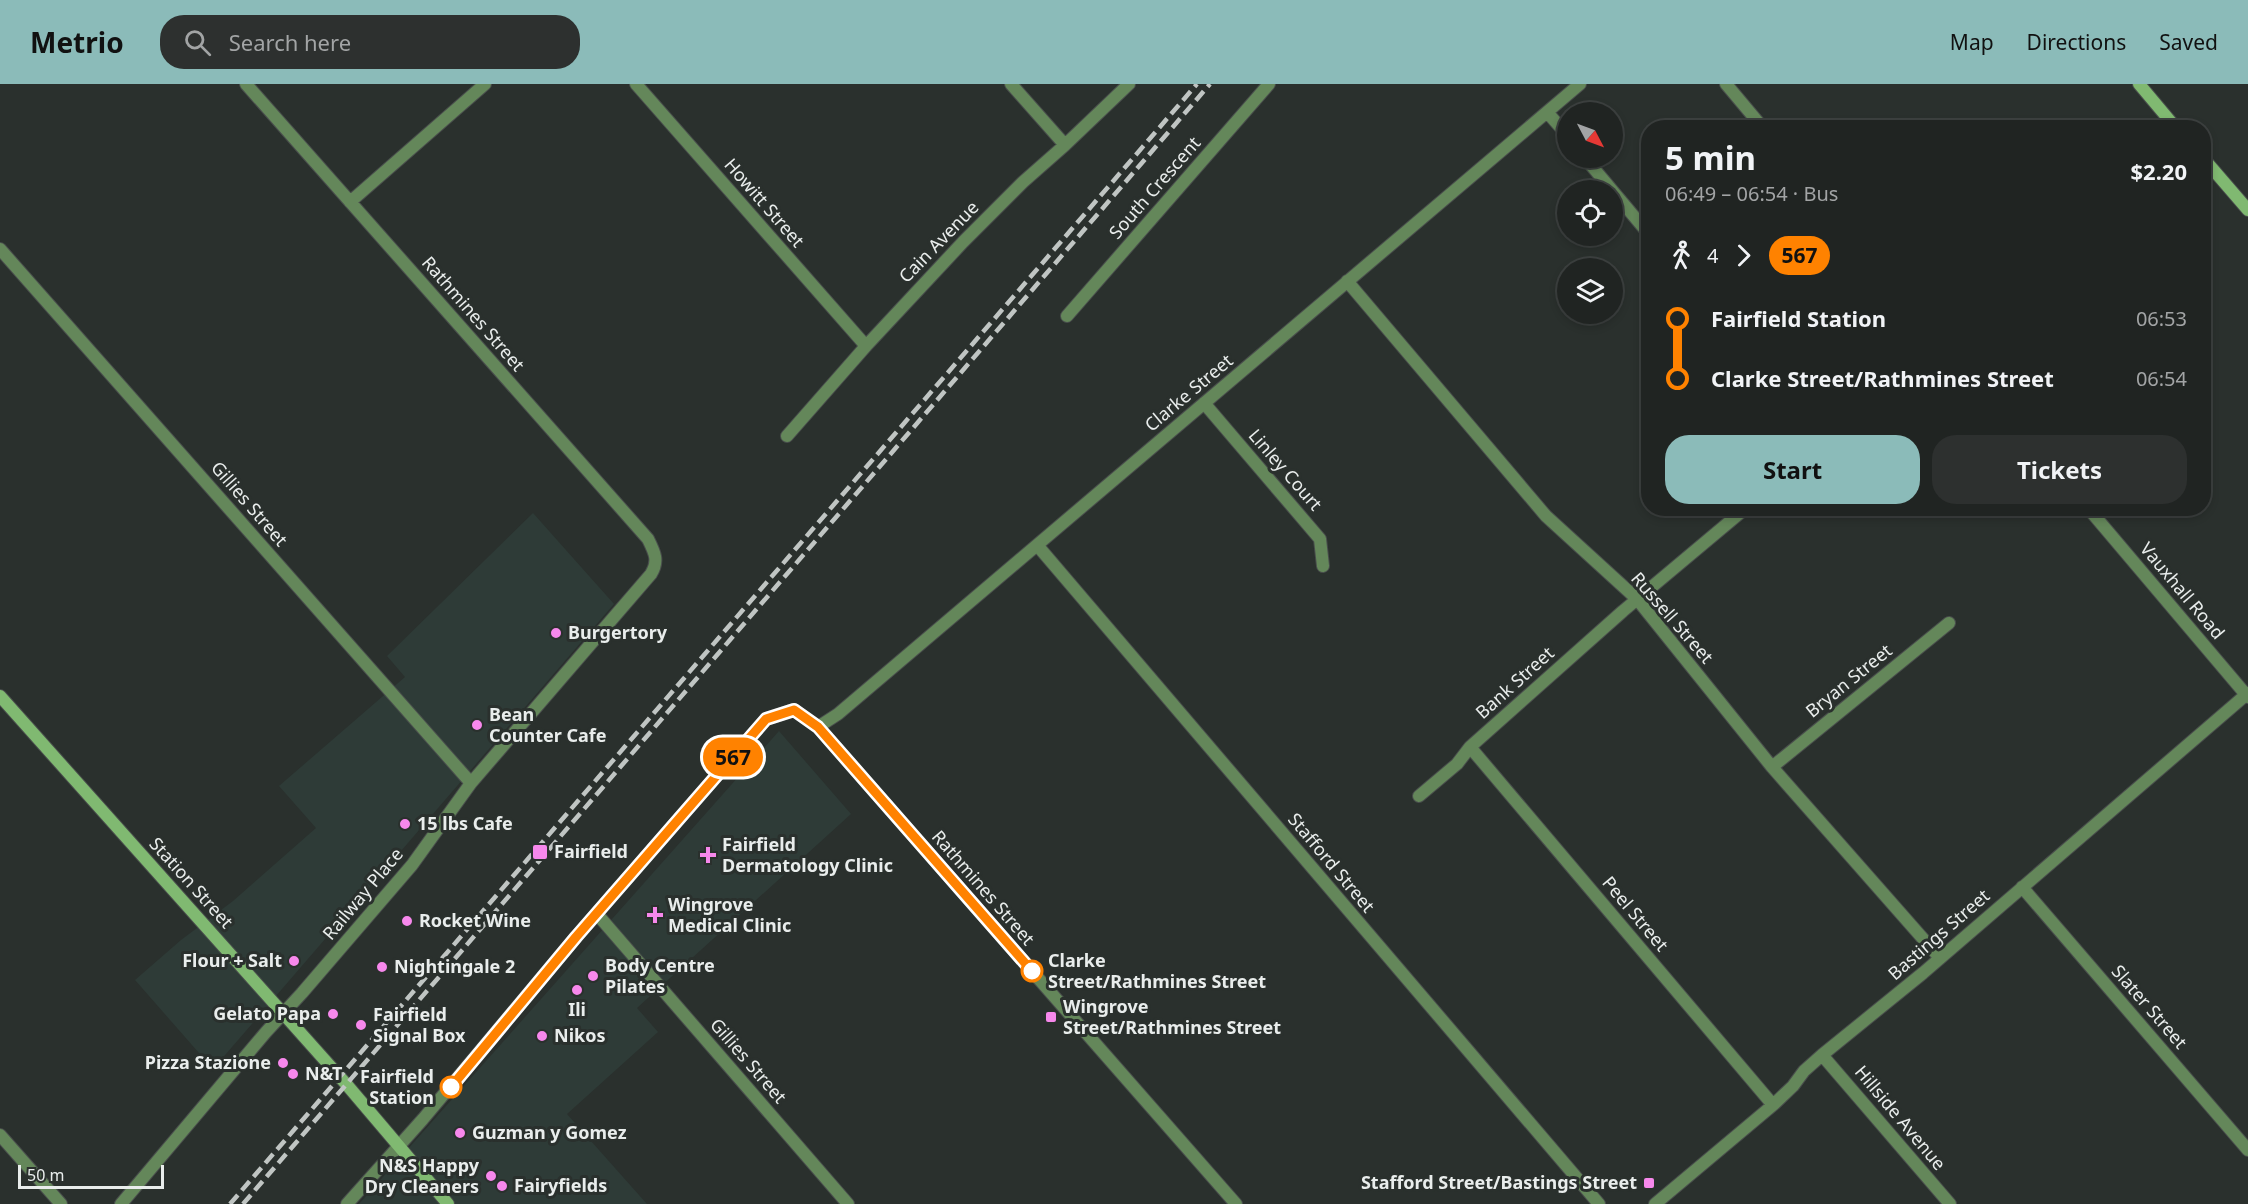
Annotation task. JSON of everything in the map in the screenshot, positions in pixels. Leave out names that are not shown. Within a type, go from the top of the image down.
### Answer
[{"type":"main road","points":[[2139,84],[2169,120]]},
{"type":"main road","points":[[2211,167],[2248,210]]},
{"type":"main road","name":"Station Street","points":[[0,696],[283,1013],[448,1204]]},
{"type":"street","name":"Rathmines Street","points":[[246,84],[648,539],[657,556],[651,574]]},
{"type":"street","points":[[350,202],[485,84]]},
{"type":"street","name":"Howitt Street","points":[[636,84],[866,346]]},
{"type":"street","points":[[1011,84],[1065,146]]},
{"type":"street","name":"Cain Avenue","points":[[787,436],[866,346],[986,219],[1130,84]]},
{"type":"street","name":"South Crescent","points":[[1067,316],[1269,84]]},
{"type":"street","name":"Clarke Street","points":[[818,727],[838,714],[1580,84]]},
{"type":"street","points":[[1726,84],[1756,120]]},
{"type":"street","points":[[1547,112],[1557,123]]},
{"type":"street","points":[[1593,168],[1641,225]]},
{"type":"street","name":"Gillies Street","points":[[0,249],[471,783]]},
{"type":"street","name":"Russell Street","points":[[1347,281],[1546,516],[1637,599],[1772,767],[1940,958]]},
{"type":"street","name":"Linley Court","points":[[1204,403],[1320,539],[1323,566]]},
{"type":"street","name":"Bank Street","points":[[1419,796],[1456,764],[1470,747],[1637,599],[1736,516]]},
{"type":"street","name":"Vauxhall Road","points":[[2095,516],[2248,695]]},
{"type":"street","name":"Stafford Street","points":[[1037,545],[1599,1204]]},
{"type":"street","name":"Railway Place","points":[[121,1204],[283,1013],[412,866],[471,783],[651,574]]},
{"type":"street","name":"Bryan Street","points":[[1772,767],[1949,623]]},
{"type":"street","name":"Bastings Street","points":[[1654,1204],[1773,1105],[1822,1055],[1940,958],[2248,695]]},
{"type":"street","name":"Rathmines Street","points":[[597,914],[766,719],[794,710],[818,727],[1236,1204]]},
{"type":"street","name":"Peel Street","points":[[1470,747],[1773,1105]]},
{"type":"street","name":"Slater Street","points":[[2022,887],[2248,1150]]},
{"type":"street","points":[[347,1204],[597,914]]},
{"type":"street","name":"Gillies Street","points":[[597,914],[848,1204]]},
{"type":"street","name":"Hillside Avenue","points":[[1822,1055],[1950,1204]]},
{"type":"street","points":[[0,1135],[61,1204]]},
{"type":"shaded area","points":[[533,513],[614,604],[213,1069],[135,980],[181,940],[233,901],[316,828],[279,786],[405,677],[387,656]]},
{"type":"shaded area","points":[[779,731],[851,814],[637,1008],[658,1032],[567,1114],[647,1204],[359,1204]]},
{"type":"railway","points":[[230,1204],[1197,84]]},
{"type":"railway","points":[[243,1204],[1210,84]]},
{"type":"bus line","name":"567","points":[[451,1087],[576,937],[766,719],[794,710],[818,727],[1032,971]]},
{"type":"place","name":"Burgertory","points":[[556,633]]},
{"type":"place","name":"Bean Counter Cafe","points":[[477,725]]},
{"type":"place","name":"15 lbs Cafe","points":[[405,824]]},
{"type":"place","name":"Fairfield","points":[[540,852]]},
{"type":"place","name":"Fairfield Dermatology Clinic","points":[[708,855]]},
{"type":"place","name":"Wingrove Medical Clinic","points":[[655,915]]},
{"type":"place","name":"Rocket Wine","points":[[407,921]]},
{"type":"place","name":"Flour + Salt","points":[[294,961]]},
{"type":"place","name":"Nightingale 2","points":[[382,967]]},
{"type":"place","name":"Clarke Street/Rathmines Street","points":[[1032,971]]},
{"type":"place","name":"Body Centre Pilates","points":[[593,976]]},
{"type":"place","name":"Ili","points":[[577,990]]},
{"type":"place","name":"Gelato Papa","points":[[333,1014]]},
{"type":"place","name":"Wingrove Street/Rathmines Street","points":[[1051,1017]]},
{"type":"place","name":"Fairfield Signal Box","points":[[361,1025]]},
{"type":"place","name":"Nikos","points":[[542,1036]]},
{"type":"place","name":"Pizza Stazione","points":[[283,1063]]},
{"type":"place","name":"N&T","points":[[293,1074]]},
{"type":"place","name":"Fairfield Station","points":[[451,1087]]},
{"type":"place","name":"Guzman y Gomez","points":[[460,1133]]},
{"type":"place","name":"N&S Happy Dry Cleaners","points":[[491,1176]]},
{"type":"place","name":"Stafford Street/Bastings Street","points":[[1649,1183]]},
{"type":"place","name":"Fairyfields","points":[[502,1186]]}]
